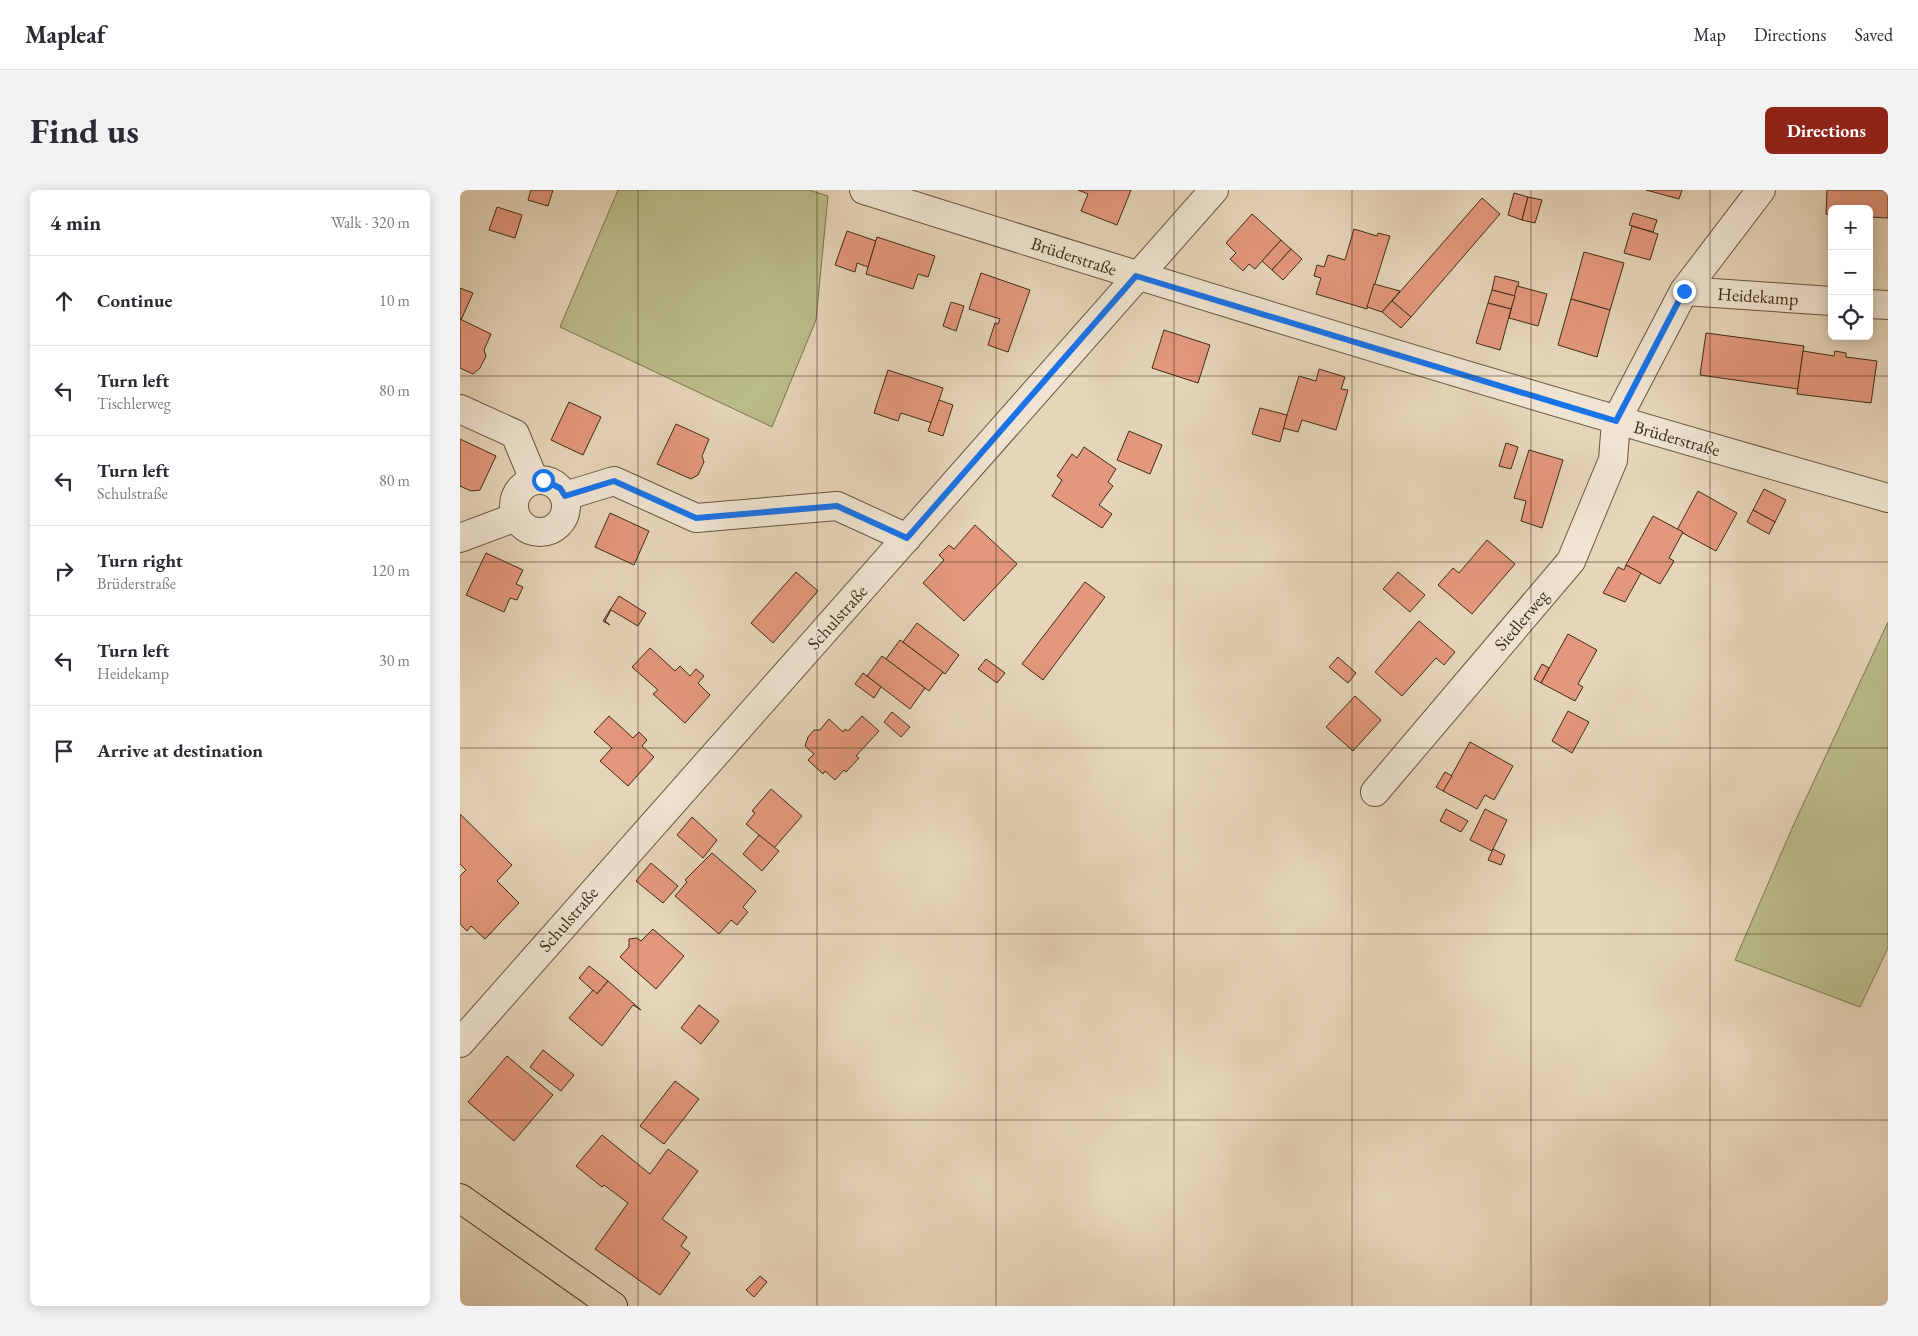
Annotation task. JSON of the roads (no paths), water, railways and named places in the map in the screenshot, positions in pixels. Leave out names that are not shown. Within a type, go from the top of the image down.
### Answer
[{"type":"main road","points":[[460,1198],[613,1306]]},
{"type":"street","name":"Brüderstraße","points":[[864,190],[1136,276],[1616,421],[1888,498]]},
{"type":"street","name":"Schulstraße","points":[[460,1043],[1214,190]]},
{"type":"street","name":"Heidekamp","points":[[1616,421],[1684,291],[1761,190]]},
{"type":"street","name":"Heidekamp","points":[[1684,291],[1828,301]]},
{"type":"street","points":[[1873,304],[1888,305]]},
{"type":"street","points":[[460,409],[515,434],[534,480]]},
{"type":"street","name":"Siedlerweg","points":[[1375,792],[1571,561],[1613,460],[1616,421]]},
{"type":"street","points":[[534,480],[552,482],[560,488],[565,496],[566,508],[563,519],[555,528],[545,532],[533,532],[523,526],[516,517],[513,506],[516,494],[523,485],[534,480]]},
{"type":"street","points":[[565,496],[614,481],[696,518],[837,506],[907,538]]},
{"type":"street","points":[[460,538],[516,517]]}]
